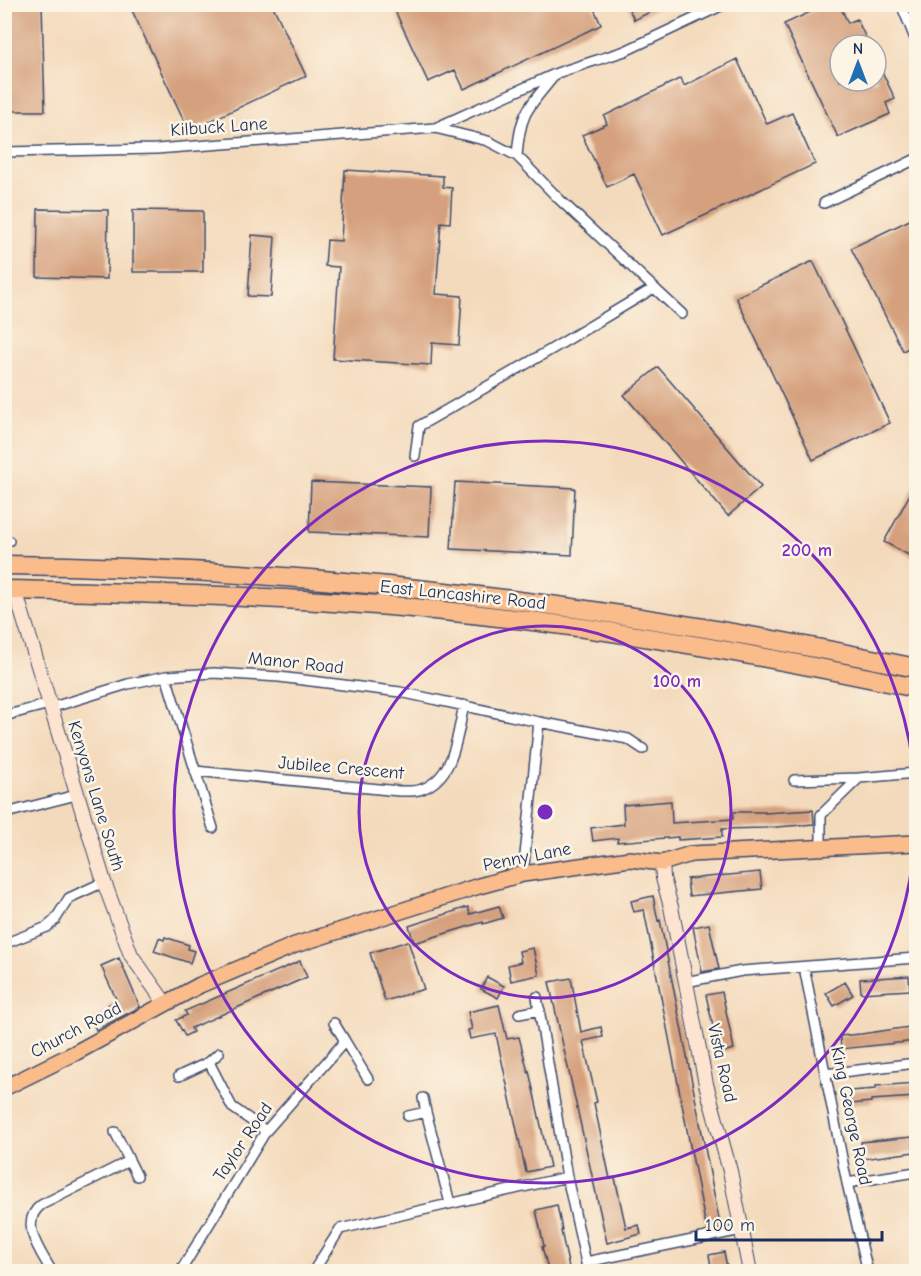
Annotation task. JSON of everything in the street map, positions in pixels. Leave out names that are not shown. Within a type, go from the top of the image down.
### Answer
[{"type":"highway","points":[[4,560],[64,565]]},
{"type":"highway","name":"East Lancashire Road","points":[[4,565],[64,565],[285,578],[522,601],[632,615],[767,638],[916,668]]},
{"type":"highway","name":"East Lancashire Road","points":[[10,590],[248,598],[423,609],[542,622],[750,655],[916,688]]},
{"type":"main road","name":"Penny Lane","points":[[165,1003],[200,985],[295,945],[523,874],[630,859],[662,863],[691,854],[916,843]]},
{"type":"main road","name":"Church Road","points":[[4,1089],[85,1048],[165,1003]]},
{"type":"street","name":"Kilbuck Lane","points":[[435,128],[556,73],[625,51],[725,4]]},
{"type":"street","points":[[901,4],[916,41]]},
{"type":"street","points":[[517,156],[518,129],[526,110],[556,73]]},
{"type":"street","name":"Kilbuck Lane","points":[[4,152],[156,149],[435,128],[488,141],[517,156],[559,199],[682,314]]},
{"type":"street","points":[[824,203],[916,159]]},
{"type":"street","points":[[415,456],[419,426],[552,350],[654,288]]},
{"type":"street","name":"Kenyons Lane South","points":[[10,590],[104,882],[131,955],[165,1003]]},
{"type":"street","name":"Manor Road","points":[[4,716],[166,676],[214,673],[279,677],[389,690],[628,739],[644,749]]},
{"type":"street","points":[[166,676],[213,828]]},
{"type":"street","name":"Jubilee Crescent","points":[[195,771],[399,791],[421,790],[440,778],[451,760],[464,705]]},
{"type":"street","points":[[523,874],[539,722]]},
{"type":"street","points":[[794,780],[916,773]]},
{"type":"street","points":[[821,847],[820,815],[859,778]]},
{"type":"street","points":[[6,813],[76,795]]},
{"type":"street","name":"Vista Road","points":[[662,863],[663,878],[671,907],[706,1084],[730,1171],[750,1272]]},
{"type":"street","points":[[4,945],[47,927],[55,920],[69,898],[104,882]]},
{"type":"street","points":[[685,982],[741,971],[916,958]]},
{"type":"street","name":"King George Road","points":[[804,967],[847,1183],[868,1272]]},
{"type":"street","points":[[537,997],[567,1177],[587,1267],[741,1230]]},
{"type":"street","points":[[519,1014],[540,1010]]},
{"type":"street","points":[[334,1023],[368,1079]]},
{"type":"street","name":"Taylor Road","points":[[180,1272],[266,1131],[345,1041]]},
{"type":"street","points":[[179,1076],[209,1062],[219,1053]]},
{"type":"street","points":[[209,1062],[232,1107],[266,1131]]},
{"type":"street","points":[[825,1074],[916,1062]]},
{"type":"street","points":[[423,1098],[450,1203]]},
{"type":"street","points":[[408,1116],[426,1112]]},
{"type":"street","points":[[115,1132],[137,1176]]},
{"type":"street","points":[[52,1272],[32,1235],[31,1223],[34,1210],[129,1161]]},
{"type":"street","points":[[847,1183],[916,1172]]},
{"type":"street","points":[[313,1272],[340,1229],[567,1177]]},
{"type":"building","points":[[4,4],[42,4],[45,111],[4,111]]},
{"type":"building","points":[[129,4],[272,4],[306,76],[189,131]]},
{"type":"building","points":[[392,4],[592,4],[601,25],[464,89],[455,70],[428,82]]},
{"type":"building","points":[[627,4],[666,4],[634,20]]},
{"type":"building","points":[[828,4],[839,4],[848,23],[857,19],[863,33],[828,33],[828,93],[888,93],[888,84],[895,99],[886,103],[890,114],[838,137],[784,24]]},
{"type":"building","points":[[737,59],[767,124],[792,113],[815,164],[663,235],[634,174],[607,187],[582,135],[607,124],[604,116],[681,78],[684,86]]},
{"type":"building","points":[[345,170],[443,176],[443,187],[452,188],[450,223],[441,222],[436,294],[462,296],[459,345],[432,343],[431,365],[333,359],[339,267],[325,266],[327,240],[341,241]]},
{"type":"building","points":[[38,209],[108,210],[107,279],[37,277]]},
{"type":"building","points":[[133,210],[203,211],[203,272],[133,272]]},
{"type":"building","points":[[916,217],[916,344],[903,351],[851,248]]},
{"type":"building","points":[[252,235],[275,237],[271,297],[248,296]]},
{"type":"building","points":[[813,261],[890,423],[813,460],[736,297]]},
{"type":"building","points":[[658,367],[761,487],[728,516],[624,395]]},
{"type":"building","points":[[311,482],[431,487],[429,537],[309,532]]},
{"type":"building","points":[[455,482],[575,488],[572,555],[451,549]]},
{"type":"building","points":[[916,483],[916,559],[884,542]]},
{"type":"building","points":[[671,801],[672,823],[733,819],[733,812],[813,810],[814,824],[722,829],[722,837],[678,840],[678,837],[617,842],[618,838],[593,841],[591,828],[624,824],[623,805]]},
{"type":"building","points":[[760,872],[762,889],[689,896],[687,879]]},
{"type":"building","points":[[653,896],[658,921],[660,920],[720,1224],[706,1227],[644,910],[634,912],[631,901]]},
{"type":"building","points":[[499,906],[503,918],[414,943],[409,926],[468,907],[470,914]]},
{"type":"building","points":[[709,924],[719,969],[702,972],[693,927]]},
{"type":"building","points":[[165,937],[189,945],[188,949],[194,951],[190,963],[154,951],[159,938],[164,940]]},
{"type":"building","points":[[408,941],[424,989],[385,1001],[370,953]]},
{"type":"building","points":[[533,948],[539,975],[511,981],[508,965],[521,962],[519,951]]},
{"type":"building","points":[[119,958],[140,1007],[96,1030],[91,1019],[110,1010],[108,1005],[117,1001],[101,966]]},
{"type":"building","points":[[300,961],[307,977],[191,1028],[193,1032],[185,1036],[176,1020],[187,1015],[185,1011]]},
{"type":"building","points":[[909,976],[910,990],[861,993],[860,979]]},
{"type":"building","points":[[487,977],[504,986],[498,998],[481,989]]},
{"type":"building","points":[[571,978],[581,1032],[601,1027],[603,1037],[583,1041],[597,1102],[594,1103],[610,1179],[615,1178],[626,1228],[639,1225],[641,1234],[607,1243],[549,982]]},
{"type":"building","points":[[845,982],[853,995],[834,1006],[826,993]]},
{"type":"building","points":[[722,992],[734,1049],[719,1053],[706,995]]},
{"type":"building","points":[[499,1005],[507,1039],[519,1037],[529,1071],[550,1167],[526,1172],[496,1034],[470,1039],[468,1030],[472,1029],[468,1012]]},
{"type":"building","points":[[916,1026],[916,1041],[841,1049],[840,1036]]},
{"type":"building","points":[[916,1083],[916,1097],[871,1100],[871,1102],[851,1104],[850,1091],[876,1089],[876,1086]]},
{"type":"building","points":[[912,1137],[914,1152],[863,1159],[861,1142]]},
{"type":"building","points":[[557,1205],[570,1272],[549,1272],[542,1247],[544,1246],[536,1210]]},
{"type":"building","points":[[724,1252],[728,1272],[712,1272],[709,1255]]}]
